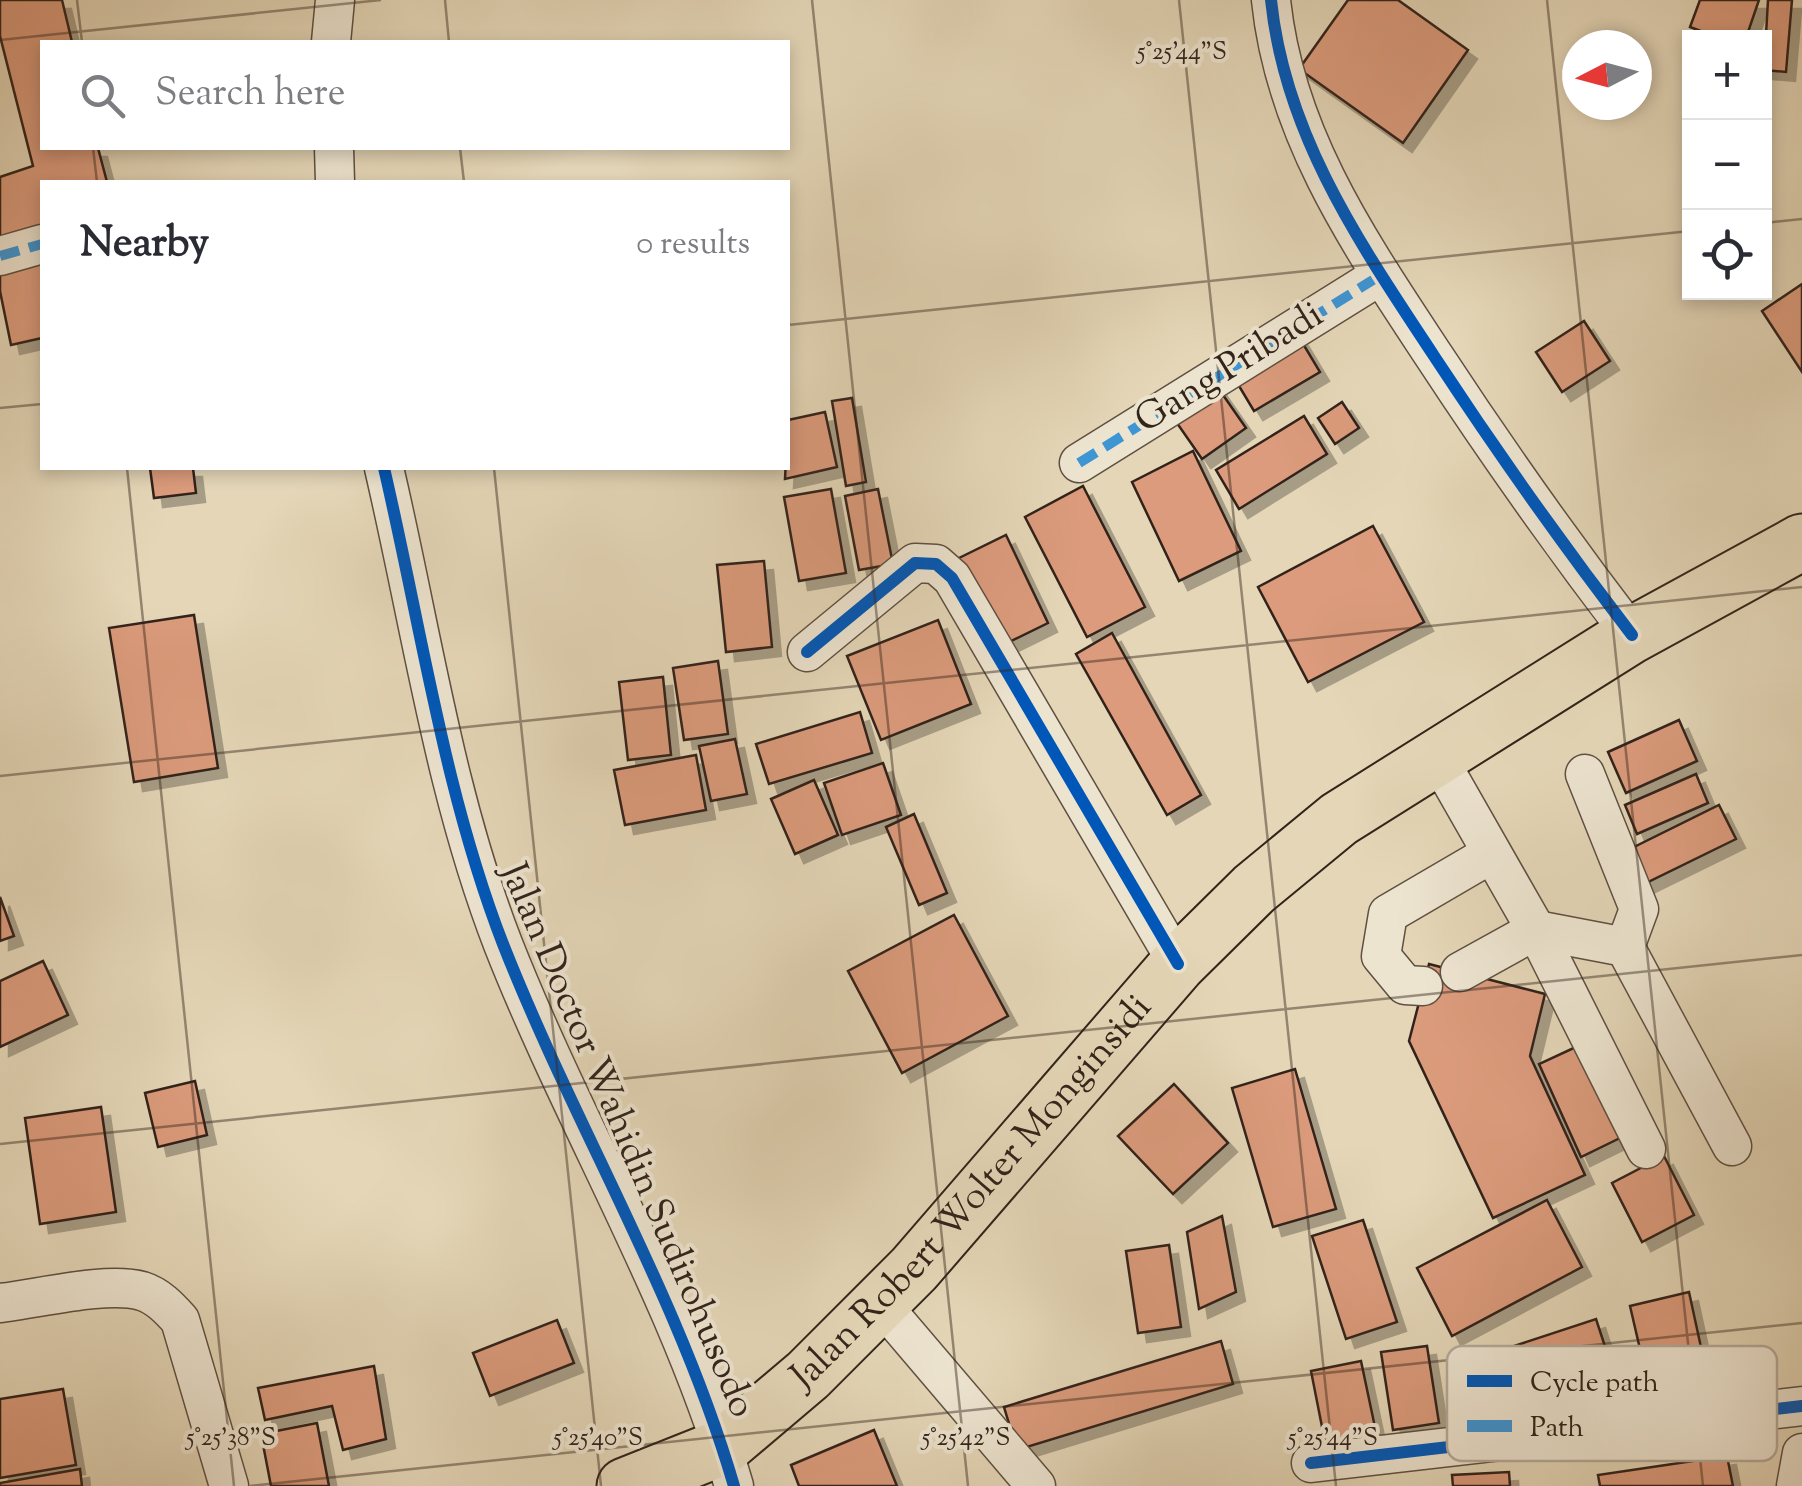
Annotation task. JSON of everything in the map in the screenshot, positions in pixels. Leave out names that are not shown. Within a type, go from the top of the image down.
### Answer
[{"type":"highway","name":"Jalan Robert Wolter Monginsidi","points":[[626,1486],[728,1467],[808,1375],[881,1304],[1178,964],[1254,889],[1339,819],[1439,760],[1632,635],[1802,542]]},
{"type":"street","points":[[331,40],[335,0]]},
{"type":"street","points":[[1271,0],[1286,82],[1309,150],[1381,275],[1533,506],[1632,635]]},
{"type":"street","points":[[334,150],[335,180]]},
{"type":"street","points":[[0,256],[40,245]]},
{"type":"street","name":"Gang Pribadi","points":[[1079,463],[1381,275]]},
{"type":"street","name":"Jalan Doctor Wahidin Sudirohusodo","points":[[384,470],[450,764],[503,943],[603,1174],[678,1328],[728,1467]]},
{"type":"street","points":[[807,652],[915,563],[936,564],[952,578],[1178,964]]},
{"type":"street","points":[[1439,760],[1536,930],[1646,1149]]},
{"type":"street","points":[[1585,774],[1638,908],[1625,947],[1732,1146]]},
{"type":"street","points":[[1422,986],[1404,985],[1381,956],[1388,914],[1490,855]]},
{"type":"street","points":[[1460,972],[1536,930],[1625,947]]},
{"type":"street","points":[[0,1303],[122,1289],[142,1291],[162,1301],[180,1320],[229,1486]]},
{"type":"street","points":[[881,1304],[1036,1486]]},
{"type":"street","points":[[1777,1409],[1802,1406]]},
{"type":"street","points":[[1311,1463],[1447,1447]]},
{"type":"street","points":[[1796,1486],[1802,1454]]},
{"type":"building","points":[[0,0],[62,0],[72,40],[40,40],[40,150],[99,150],[106,180],[40,180],[40,233],[0,245],[0,177],[33,166],[0,36]]},
{"type":"building","points":[[1348,0],[1398,0],[1468,50],[1403,143],[1299,69]]},
{"type":"building","points":[[1700,0],[1759,0],[1749,30],[1690,27]]},
{"type":"building","points":[[1768,0],[1792,0],[1786,72],[1772,71],[1772,30],[1766,30]]},
{"type":"building","points":[[40,257],[40,338],[11,345],[0,291],[0,265]]},
{"type":"building","points":[[1802,284],[1802,372],[1762,311]]},
{"type":"building","points":[[1584,321],[1610,361],[1562,392],[1536,352]]},
{"type":"building","points":[[1299,337],[1320,372],[1254,411],[1233,376]]},
{"type":"building","points":[[1214,382],[1246,428],[1202,459],[1170,413]]},
{"type":"building","points":[[852,398],[866,482],[846,486],[832,401]]},
{"type":"building","points":[[1342,402],[1359,428],[1335,444],[1318,418]]},
{"type":"building","points":[[825,412],[837,467],[785,479],[785,470],[790,470],[790,420]]},
{"type":"building","points":[[1304,416],[1327,454],[1239,509],[1216,470]]},
{"type":"building","points":[[1193,451],[1241,551],[1179,581],[1132,482]]},
{"type":"building","points":[[150,470],[193,470],[196,493],[154,498]]},
{"type":"building","points":[[1083,486],[1145,607],[1087,637],[1025,517]]},
{"type":"building","points":[[831,489],[846,573],[799,581],[784,497]]},
{"type":"building","points":[[878,489],[893,564],[859,570],[845,496]]},
{"type":"building","points":[[1373,526],[1424,622],[1308,682],[1258,587]]},
{"type":"building","points":[[1006,535],[1048,623],[999,647],[957,559]]},
{"type":"building","points":[[764,561],[772,647],[726,652],[717,565]]},
{"type":"building","points":[[194,615],[218,768],[134,782],[109,628]]},
{"type":"building","points":[[938,620],[971,704],[881,740],[847,656]]},
{"type":"building","points":[[1112,633],[1201,795],[1167,815],[1076,654]]},
{"type":"building","points":[[718,661],[728,734],[684,740],[673,668]]},
{"type":"building","points":[[663,677],[671,755],[628,760],[619,682]]},
{"type":"building","points":[[860,712],[872,753],[769,784],[756,744]]},
{"type":"building","points":[[1679,720],[1697,761],[1626,793],[1608,752]]},
{"type":"building","points":[[735,739],[747,794],[711,801],[699,746]]},
{"type":"building","points":[[696,755],[706,810],[625,825],[614,770]]},
{"type":"building","points":[[883,763],[901,815],[842,835],[824,783]]},
{"type":"building","points":[[1696,774],[1708,803],[1637,834],[1625,805]]},
{"type":"building","points":[[814,780],[838,835],[795,854],[771,799]]},
{"type":"building","points":[[1719,805],[1736,839],[1646,883],[1630,849]]},
{"type":"building","points":[[914,814],[947,893],[919,905],[886,827]]},
{"type":"building","points":[[0,897],[14,936],[0,941]]},
{"type":"building","points":[[954,915],[1008,1016],[902,1073],[848,971]]},
{"type":"building","points":[[43,961],[68,1015],[0,1047],[0,981]]},
{"type":"building","points":[[1429,964],[1545,994],[1530,1056],[1585,1175],[1493,1218],[1409,1041]]},
{"type":"building","points":[[1578,1046],[1620,1138],[1581,1157],[1539,1064]]},
{"type":"building","points":[[1295,1069],[1336,1209],[1273,1227],[1232,1088]]},
{"type":"building","points":[[195,1081],[207,1135],[158,1147],[145,1093]]},
{"type":"building","points":[[1174,1084],[1228,1143],[1173,1194],[1118,1136]]},
{"type":"building","points":[[101,1107],[116,1212],[40,1224],[25,1118]]},
{"type":"building","points":[[1664,1156],[1694,1215],[1642,1242],[1612,1183]]},
{"type":"building","points":[[1547,1200],[1582,1267],[1452,1336],[1417,1268]]},
{"type":"building","points":[[1222,1216],[1236,1292],[1199,1309],[1187,1232]]},
{"type":"building","points":[[1363,1220],[1397,1322],[1346,1339],[1312,1236]]},
{"type":"building","points":[[1169,1245],[1181,1327],[1138,1333],[1126,1251]]},
{"type":"building","points":[[1689,1292],[1701,1346],[1639,1346],[1630,1306]]},
{"type":"building","points":[[1596,1319],[1605,1346],[1514,1346]]},
{"type":"building","points":[[557,1320],[574,1363],[490,1396],[473,1353]]},
{"type":"building","points":[[1221,1341],[1233,1384],[1017,1450],[1004,1407]]},
{"type":"building","points":[[1427,1346],[1439,1423],[1393,1430],[1381,1352]]},
{"type":"building","points":[[1361,1361],[1376,1432],[1325,1442],[1311,1371]]},
{"type":"building","points":[[374,1366],[386,1439],[343,1450],[332,1406],[265,1420],[258,1388]]},
{"type":"building","points":[[63,1389],[76,1465],[0,1478],[0,1399]]},
{"type":"building","points":[[317,1423],[329,1486],[271,1486],[261,1434]]},
{"type":"building","points":[[874,1430],[897,1486],[799,1486],[791,1465]]},
{"type":"building","points":[[1693,1461],[1728,1461],[1733,1486],[1600,1486],[1598,1475]]},
{"type":"building","points":[[80,1469],[82,1486],[0,1486],[0,1483]]},
{"type":"building","points":[[1509,1472],[1510,1486],[1453,1486],[1452,1475]]},
{"type":"marked path","points":[[0,256],[40,245]]},
{"type":"marked path","points":[[1079,463],[1381,275]]},
{"type":"cycle path","points":[[1271,0],[1292,97],[1309,143],[1354,230],[1482,427],[1632,635]]},
{"type":"cycle path","points":[[384,470],[449,768],[482,886],[531,1012],[685,1347],[734,1486]]},
{"type":"cycle path","points":[[807,652],[915,563],[936,564],[952,578],[1178,964]]},
{"type":"cycle path","points":[[1777,1409],[1802,1406]]},
{"type":"cycle path","points":[[1311,1463],[1447,1447]]}]
